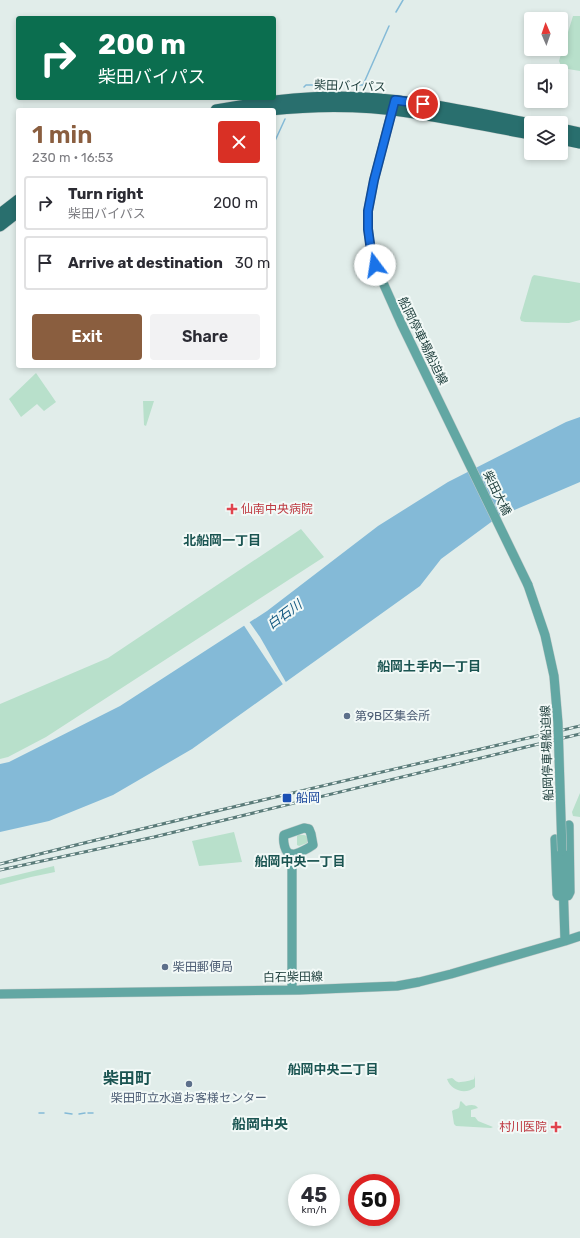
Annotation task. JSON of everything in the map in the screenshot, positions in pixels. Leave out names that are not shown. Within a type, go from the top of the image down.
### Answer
[{"type":"highway","name":"柴田バイパス","points":[[227,108],[292,98],[331,97],[394,105],[438,107],[524,123]]},
{"type":"highway","name":"柴田バイパス","points":[[276,110],[325,106],[369,108],[394,105],[463,121],[524,133]]},
{"type":"highway","points":[[568,130],[580,133]]},
{"type":"highway","points":[[568,140],[580,143]]},
{"type":"highway","points":[[0,214],[16,202]]},
{"type":"highway","points":[[0,226],[16,214]]},
{"type":"main road","name":"船岡停車場船迫線","points":[[394,105],[374,180],[368,211],[368,229],[371,251],[375,265],[390,299],[452,427]]},
{"type":"main road","name":"柴田大橋","points":[[452,427],[521,569]]},
{"type":"main road","name":"船岡停車場船迫線","points":[[521,569],[546,635],[556,685],[560,749],[565,941]]},
{"type":"main road","points":[[555,839],[557,894],[558,896],[568,896],[570,892],[569,824]]},
{"type":"main road","points":[[292,854],[292,990]]},
{"type":"main road","name":"白石柴田線","points":[[0,994],[292,990],[397,986],[457,972],[580,936]]},
{"type":"green space","points":[[573,16],[580,16],[580,71],[568,69],[568,64],[560,64],[559,61],[561,56],[568,56],[568,32]]},
{"type":"green space","points":[[534,275],[580,283],[580,320],[569,323],[521,321],[520,318],[532,277]]},
{"type":"green space","points":[[36,373],[56,402],[44,411],[37,404],[21,417],[9,399]]},
{"type":"green space","points":[[143,401],[154,401],[146,426],[144,425]]},
{"type":"green space","points":[[301,529],[324,557],[46,737],[8,757],[0,759],[0,704],[108,658]]},
{"type":"green space","points":[[580,793],[580,817],[573,816],[572,812]]},
{"type":"green space","points":[[234,832],[242,862],[199,866],[192,841]]},
{"type":"green space","points":[[298,835],[307,836],[307,843],[299,846],[297,845]]},
{"type":"green space","points":[[54,866],[55,872],[0,885],[0,879]]},
{"type":"green space","points":[[475,1076],[475,1087],[467,1091],[463,1091],[455,1089],[447,1079],[452,1078],[456,1082],[459,1082],[474,1079]]},
{"type":"green space","points":[[461,1101],[466,1106],[474,1105],[478,1108],[471,1110],[471,1117],[475,1117],[478,1121],[493,1127],[456,1126],[454,1124],[452,1111],[459,1108]]},
{"type":"water","name":"白石川","points":[[580,417],[580,482],[498,517],[441,559],[420,586],[192,749],[113,795],[49,821],[0,832],[0,764],[9,762],[120,706],[267,611],[378,526],[448,482],[566,422]]},
{"type":"pier","points":[[248,620],[260,637],[287,684],[284,686],[243,624]]},
{"type":"waterway","points":[[396,12],[403,0]]},
{"type":"waterway","points":[[304,87],[306,85],[363,85],[389,26]]},
{"type":"waterway","points":[[276,139],[285,119]]},
{"type":"waterway","points":[[39,1113],[44,1113]]},
{"type":"waterway","points":[[65,1113],[72,1114]]},
{"type":"waterway","points":[[79,1114],[85,1113]]},
{"type":"waterway","points":[[88,1113],[93,1113]]},
{"type":"railway","points":[[0,864],[217,811],[580,726]]},
{"type":"railway","points":[[0,870],[154,837],[580,734]]},
{"type":"place","name":"仙南中央病院","points":[[232,509]]},
{"type":"place","name":"第9B区集会所","points":[[347,716]]},
{"type":"place","name":"船岡","points":[[287,798]]},
{"type":"place","name":"柴田郵便局","points":[[165,967]]},
{"type":"place","name":"柴田町立水道お客様センター","points":[[189,1084]]},
{"type":"place","name":"村川医院","points":[[556,1127]]},
{"type":"district","name":"北船岡一丁目","points":[[222,540]]},
{"type":"district","name":"船岡土手内一丁目","points":[[429,666]]},
{"type":"district","name":"船岡中央一丁目","points":[[300,861]]},
{"type":"district","name":"船岡中央二丁目","points":[[333,1069]]},
{"type":"district","name":"柴田町","points":[[127,1078]]},
{"type":"district","name":"船岡中央","points":[[260,1124]]},
{"type":"route","points":[[375,265],[372,258],[368,229],[368,211],[374,180],[395,100],[423,104]]}]
